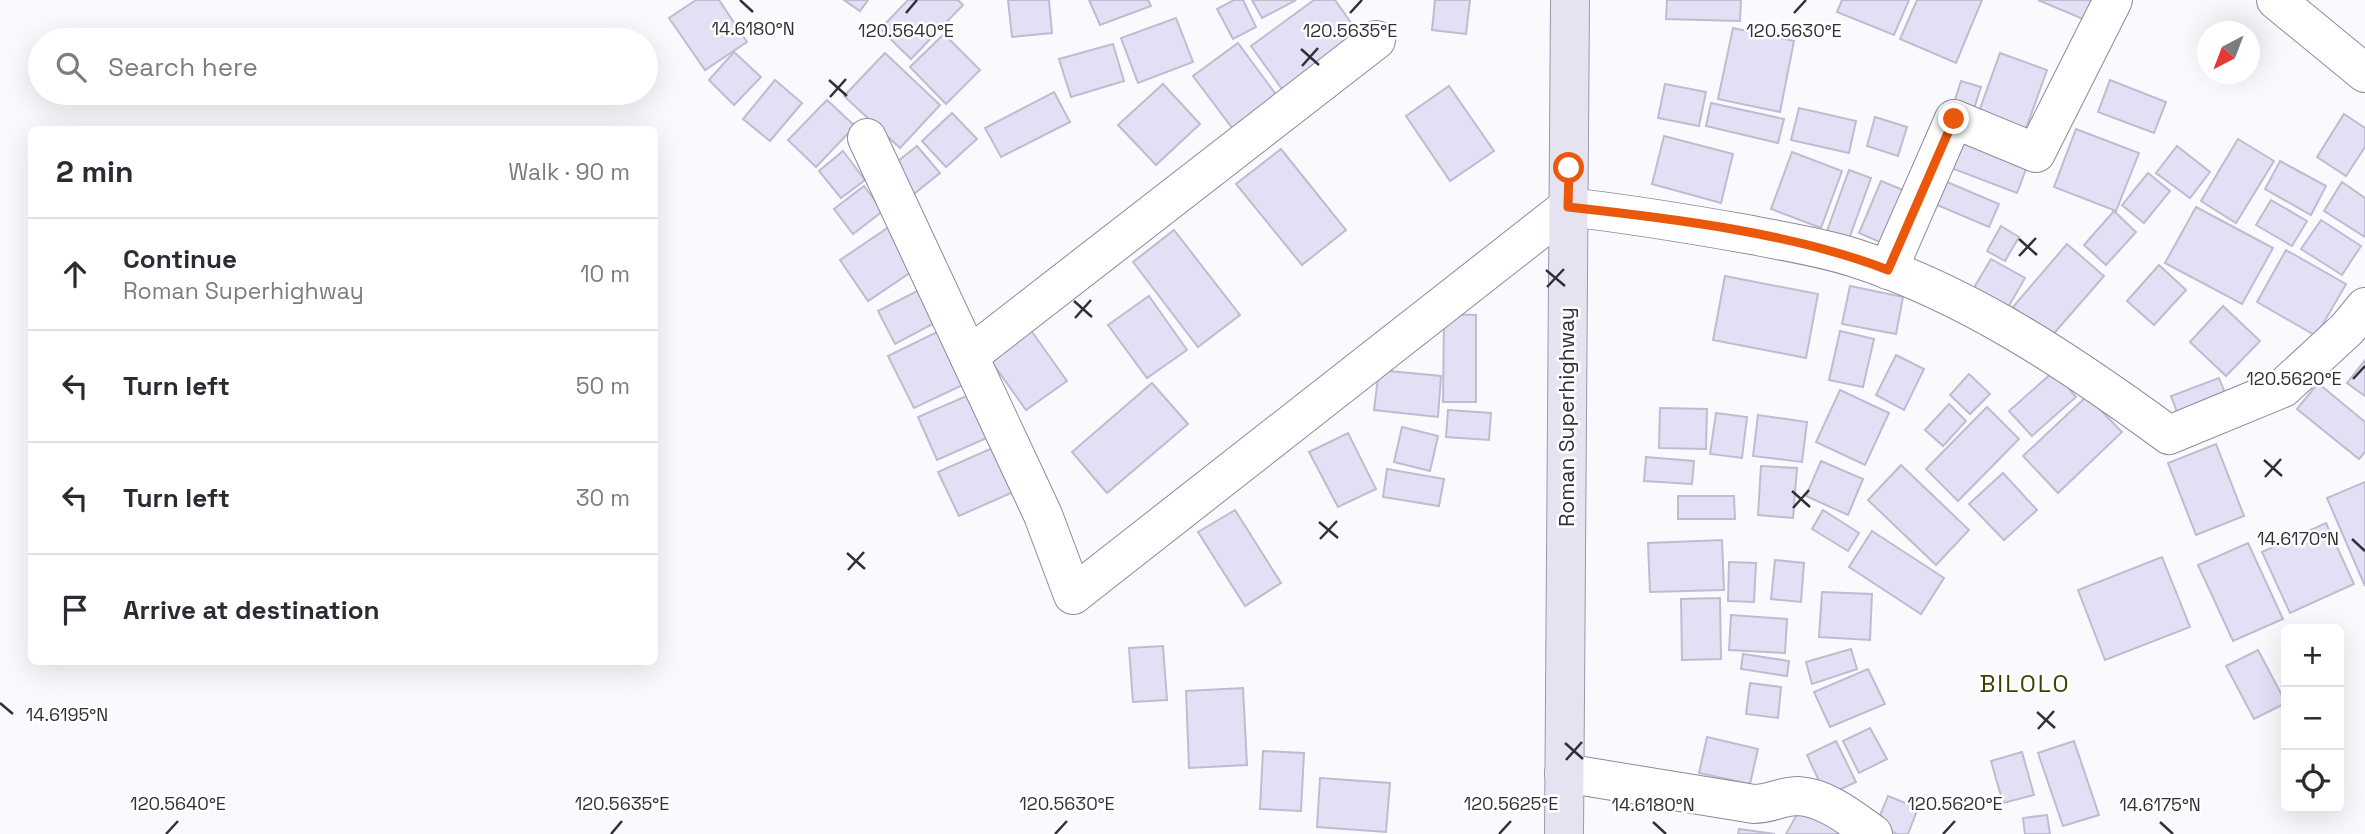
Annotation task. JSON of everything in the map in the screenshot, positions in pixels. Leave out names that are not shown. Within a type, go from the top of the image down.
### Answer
[{"type":"main road","name":"Roman Superhighway","points":[[1564,834],[1570,0]]},
{"type":"street","points":[[1888,270],[1954,119],[2036,153],[2113,0]]},
{"type":"street","points":[[2276,0],[2365,73]]},
{"type":"street","points":[[968,356],[1376,40]]},
{"type":"street","points":[[867,138],[1043,515],[1073,595],[1568,207],[1645,216],[1820,248],[1888,270],[1964,303],[2055,357],[2169,435],[2283,388],[2338,338],[2365,307]]},
{"type":"street","points":[[1564,774],[1754,804],[1770,804],[1797,796],[1814,800],[1849,817],[1873,834]]},
{"type":"building","points":[[696,0],[719,0],[747,42],[705,70],[669,18]]},
{"type":"building","points":[[844,0],[868,0],[860,11]]},
{"type":"building","points":[[908,0],[958,0],[963,5],[911,59],[880,29]]},
{"type":"building","points":[[1008,0],[1049,0],[1052,33],[1012,37]]},
{"type":"building","points":[[1089,0],[1148,0],[1151,6],[1100,25]]},
{"type":"building","points":[[1234,0],[1243,0],[1256,27],[1233,39],[1217,9]]},
{"type":"building","points":[[1252,0],[1296,0],[1262,18]]},
{"type":"building","points":[[1314,0],[1335,0],[1359,34],[1282,89],[1251,46]]},
{"type":"building","points":[[1435,0],[1470,0],[1466,34],[1432,30]]},
{"type":"building","points":[[1667,0],[1741,0],[1740,21],[1666,19]]},
{"type":"building","points":[[1842,0],[1909,0],[1894,35],[1837,12]]},
{"type":"building","points":[[1917,0],[1982,0],[1956,63],[1900,39]]},
{"type":"building","points":[[2038,0],[2100,0],[2090,22]]},
{"type":"building","points":[[1176,18],[1193,62],[1138,83],[1121,38]]},
{"type":"building","points":[[1733,28],[1794,41],[1780,112],[1718,99]]},
{"type":"building","points":[[944,34],[980,70],[946,104],[910,67]]},
{"type":"building","points":[[1238,43],[1283,104],[1239,137],[1193,76]]},
{"type":"building","points":[[1113,44],[1124,81],[1071,97],[1059,59]]},
{"type":"building","points":[[734,52],[761,77],[734,105],[709,80]]},
{"type":"building","points":[[885,53],[940,105],[900,148],[844,96]]},
{"type":"building","points":[[2000,53],[2047,70],[2023,137],[1976,120]]},
{"type":"building","points":[[775,80],[802,103],[770,141],[743,119]]},
{"type":"building","points":[[2110,80],[2166,102],[2154,133],[2098,112]]},
{"type":"building","points":[[1961,81],[1981,87],[1971,118],[1951,112]]},
{"type":"building","points":[[1163,84],[1200,124],[1156,165],[1118,125]]},
{"type":"building","points":[[1665,84],[1706,92],[1699,126],[1658,118]]},
{"type":"building","points":[[1449,86],[1494,151],[1450,181],[1406,116]]},
{"type":"building","points":[[1054,92],[1070,122],[1001,157],[985,128]]},
{"type":"building","points":[[827,100],[855,126],[816,167],[788,140]]},
{"type":"building","points":[[1711,103],[1784,119],[1778,143],[1706,126]]},
{"type":"building","points":[[1799,108],[1856,121],[1849,153],[1791,140]]},
{"type":"building","points":[[952,113],[977,139],[946,167],[922,141]]},
{"type":"building","points":[[2344,114],[2365,128],[2365,147],[2346,176],[2317,157]]},
{"type":"building","points":[[1875,117],[1907,127],[1898,156],[1867,146]]},
{"type":"building","points":[[2076,129],[2139,153],[2116,211],[2054,187]]},
{"type":"building","points":[[1958,134],[2029,161],[2017,193],[1946,166]]},
{"type":"building","points":[[1664,136],[1733,154],[1721,203],[1652,184]]},
{"type":"building","points":[[2238,139],[2274,161],[2236,223],[2201,201]]},
{"type":"building","points":[[917,146],[940,173],[910,197],[887,170]]},
{"type":"building","points":[[2177,146],[2210,172],[2190,198],[2156,173]]},
{"type":"building","points":[[1281,149],[1346,230],[1302,265],[1236,184]]},
{"type":"building","points":[[843,151],[865,180],[841,198],[819,171]]},
{"type":"building","points":[[1792,152],[1842,171],[1821,228],[1771,209]]},
{"type":"building","points":[[2280,161],[2326,186],[2311,215],[2265,189]]},
{"type":"building","points":[[1849,170],[1871,178],[1849,239],[1827,231]]},
{"type":"building","points":[[2148,173],[2170,191],[2144,223],[2122,205]]},
{"type":"building","points":[[1940,179],[1999,204],[1989,227],[1930,202]]},
{"type":"building","points":[[1881,181],[1913,194],[1891,247],[1859,233]]},
{"type":"building","points":[[2342,182],[2365,198],[2365,237],[2324,211]]},
{"type":"building","points":[[864,186],[883,211],[853,234],[834,209]]},
{"type":"building","points":[[2271,200],[2307,221],[2292,246],[2256,225]]},
{"type":"building","points":[[2196,207],[2273,248],[2242,304],[2165,263]]},
{"type":"building","points":[[2114,211],[2136,232],[2106,265],[2084,245]]},
{"type":"building","points":[[2321,220],[2361,246],[2342,275],[2301,249]]},
{"type":"building","points":[[2001,226],[2019,237],[2005,261],[1987,251]]},
{"type":"building","points":[[889,227],[917,268],[868,301],[840,260]]},
{"type":"building","points":[[1174,230],[1240,315],[1198,347],[1133,262]]},
{"type":"building","points":[[2067,244],[2104,276],[2050,338],[2013,307]]},
{"type":"building","points":[[2286,250],[2346,284],[2316,336],[2257,302]]},
{"type":"building","points":[[1991,259],[2025,278],[2006,311],[1972,291]]},
{"type":"building","points":[[2159,265],[2186,290],[2154,325],[2127,301]]},
{"type":"building","points":[[1725,276],[1818,294],[1806,358],[1713,340]]},
{"type":"building","points":[[1850,286],[1903,297],[1896,334],[1842,324]]},
{"type":"building","points":[[923,288],[940,320],[895,344],[878,311]]},
{"type":"building","points":[[1149,296],[1187,350],[1147,378],[1108,325]]},
{"type":"building","points":[[2223,306],[2260,341],[2226,376],[2190,342]]},
{"type":"building","points":[[1444,314],[1476,315],[1476,402],[1443,402]]},
{"type":"building","points":[[943,329],[969,382],[914,408],[888,356]]},
{"type":"building","points":[[1030,329],[1067,381],[1026,410],[989,358]]},
{"type":"building","points":[[1840,331],[1874,339],[1863,387],[1829,380]]},
{"type":"building","points":[[1896,355],[1924,369],[1904,410],[1876,395]]},
{"type":"building","points":[[2365,360],[2365,396],[2347,383]]},
{"type":"building","points":[[1379,370],[1441,376],[1438,417],[1374,410]]},
{"type":"building","points":[[2054,371],[2076,397],[2032,436],[2009,411]]},
{"type":"building","points":[[1969,374],[1990,394],[1970,414],[1950,395]]},
{"type":"building","points":[[2219,378],[2227,398],[2179,417],[2171,396]]},
{"type":"building","points":[[1152,383],[1188,424],[1107,493],[1072,452]]},
{"type":"building","points":[[2318,383],[2365,422],[2365,452],[2359,459],[2297,409]]},
{"type":"building","points":[[1840,390],[1889,413],[1865,465],[1816,442]]},
{"type":"building","points":[[971,394],[989,437],[937,460],[918,417]]},
{"type":"building","points":[[2087,396],[2122,432],[2058,493],[2023,456]]},
{"type":"building","points":[[1949,404],[1966,421],[1943,446],[1925,430]]},
{"type":"building","points":[[1987,407],[2019,439],[1958,501],[1926,469]]},
{"type":"building","points":[[1660,408],[1707,409],[1706,449],[1659,448]]},
{"type":"building","points":[[1448,410],[1491,413],[1489,440],[1446,437]]},
{"type":"building","points":[[1716,413],[1747,417],[1742,458],[1710,454]]},
{"type":"building","points":[[1758,415],[1807,422],[1802,462],[1753,456]]},
{"type":"building","points":[[1402,427],[1438,436],[1430,471],[1394,462]]},
{"type":"building","points":[[1348,433],[1376,489],[1338,507],[1309,452]]},
{"type":"building","points":[[2216,444],[2244,516],[2196,535],[2168,463]]},
{"type":"building","points":[[999,445],[1020,489],[959,516],[938,472]]},
{"type":"building","points":[[1646,457],[1694,461],[1692,484],[1644,481]]},
{"type":"building","points":[[1821,461],[1863,479],[1848,515],[1806,496]]},
{"type":"building","points":[[1901,465],[1969,530],[1936,565],[1868,500]]},
{"type":"building","points":[[1761,466],[1797,468],[1793,518],[1758,515]]},
{"type":"building","points":[[1387,469],[1444,479],[1439,506],[1383,497]]},
{"type":"building","points":[[2003,473],[2037,510],[2004,540],[1969,504]]},
{"type":"building","points":[[2365,482],[2365,586],[2327,498]]},
{"type":"building","points":[[1678,496],[1734,496],[1735,519],[1678,519]]},
{"type":"building","points":[[1235,510],[1281,583],[1245,606],[1198,532]]},
{"type":"building","points":[[1823,510],[1859,533],[1848,551],[1812,529]]},
{"type":"building","points":[[2326,523],[2354,584],[2290,613],[2262,552]]},
{"type":"building","points":[[1872,531],[1944,578],[1921,614],[1849,567]]},
{"type":"building","points":[[1722,540],[1724,590],[1650,592],[1648,543]]},
{"type":"building","points":[[2248,543],[2283,619],[2233,641],[2198,565]]},
{"type":"building","points":[[2162,557],[2190,627],[2105,660],[2078,590]]},
{"type":"building","points":[[1775,560],[1804,563],[1801,602],[1771,599]]},
{"type":"building","points":[[1729,562],[1756,563],[1754,602],[1728,601]]},
{"type":"building","points":[[1822,592],[1872,594],[1870,640],[1819,637]]},
{"type":"building","points":[[1720,598],[1721,659],[1682,660],[1681,599]]},
{"type":"building","points":[[1731,615],[1787,619],[1785,653],[1729,650]]},
{"type":"building","points":[[1163,646],[1167,700],[1133,702],[1129,648]]},
{"type":"building","points":[[1851,649],[1857,669],[1812,684],[1806,662]]},
{"type":"building","points":[[2258,650],[2281,694],[2281,706],[2254,719],[2226,666]]},
{"type":"building","points":[[1743,654],[1789,661],[1787,676],[1741,669]]},
{"type":"building","points":[[1868,669],[1885,704],[1830,727],[1814,692]]},
{"type":"building","points":[[1750,683],[1781,687],[1778,718],[1746,714]]},
{"type":"building","points":[[1243,688],[1247,765],[1189,768],[1186,691]]},
{"type":"building","points":[[1870,728],[1887,759],[1859,773],[1843,741]]},
{"type":"building","points":[[1707,737],[1758,749],[1750,784],[1699,773]]},
{"type":"building","points":[[1836,741],[1856,782],[1826,796],[1807,755]]},
{"type":"building","points":[[2074,741],[2099,815],[2063,826],[2038,753]]},
{"type":"building","points":[[1263,751],[1304,753],[1301,811],[1260,809]]},
{"type":"building","points":[[2022,752],[2034,795],[2003,803],[1991,761]]},
{"type":"building","points":[[1320,778],[1390,783],[1386,832],[1317,827]]},
{"type":"building","points":[[1888,796],[1918,808],[1908,834],[1897,834],[1876,825]]},
{"type":"building","points":[[1800,809],[1846,834],[1786,834]]},
{"type":"building","points":[[2047,815],[2050,834],[2025,834],[2023,818]]},
{"type":"building","points":[[1739,829],[1775,834],[1738,834]]},
{"type":"district","name":"BILOLO","points":[[2025,684]]},
{"type":"route","points":[[1569,168],[1568,207],[1645,216],[1820,248],[1888,270],[1954,119]]}]
